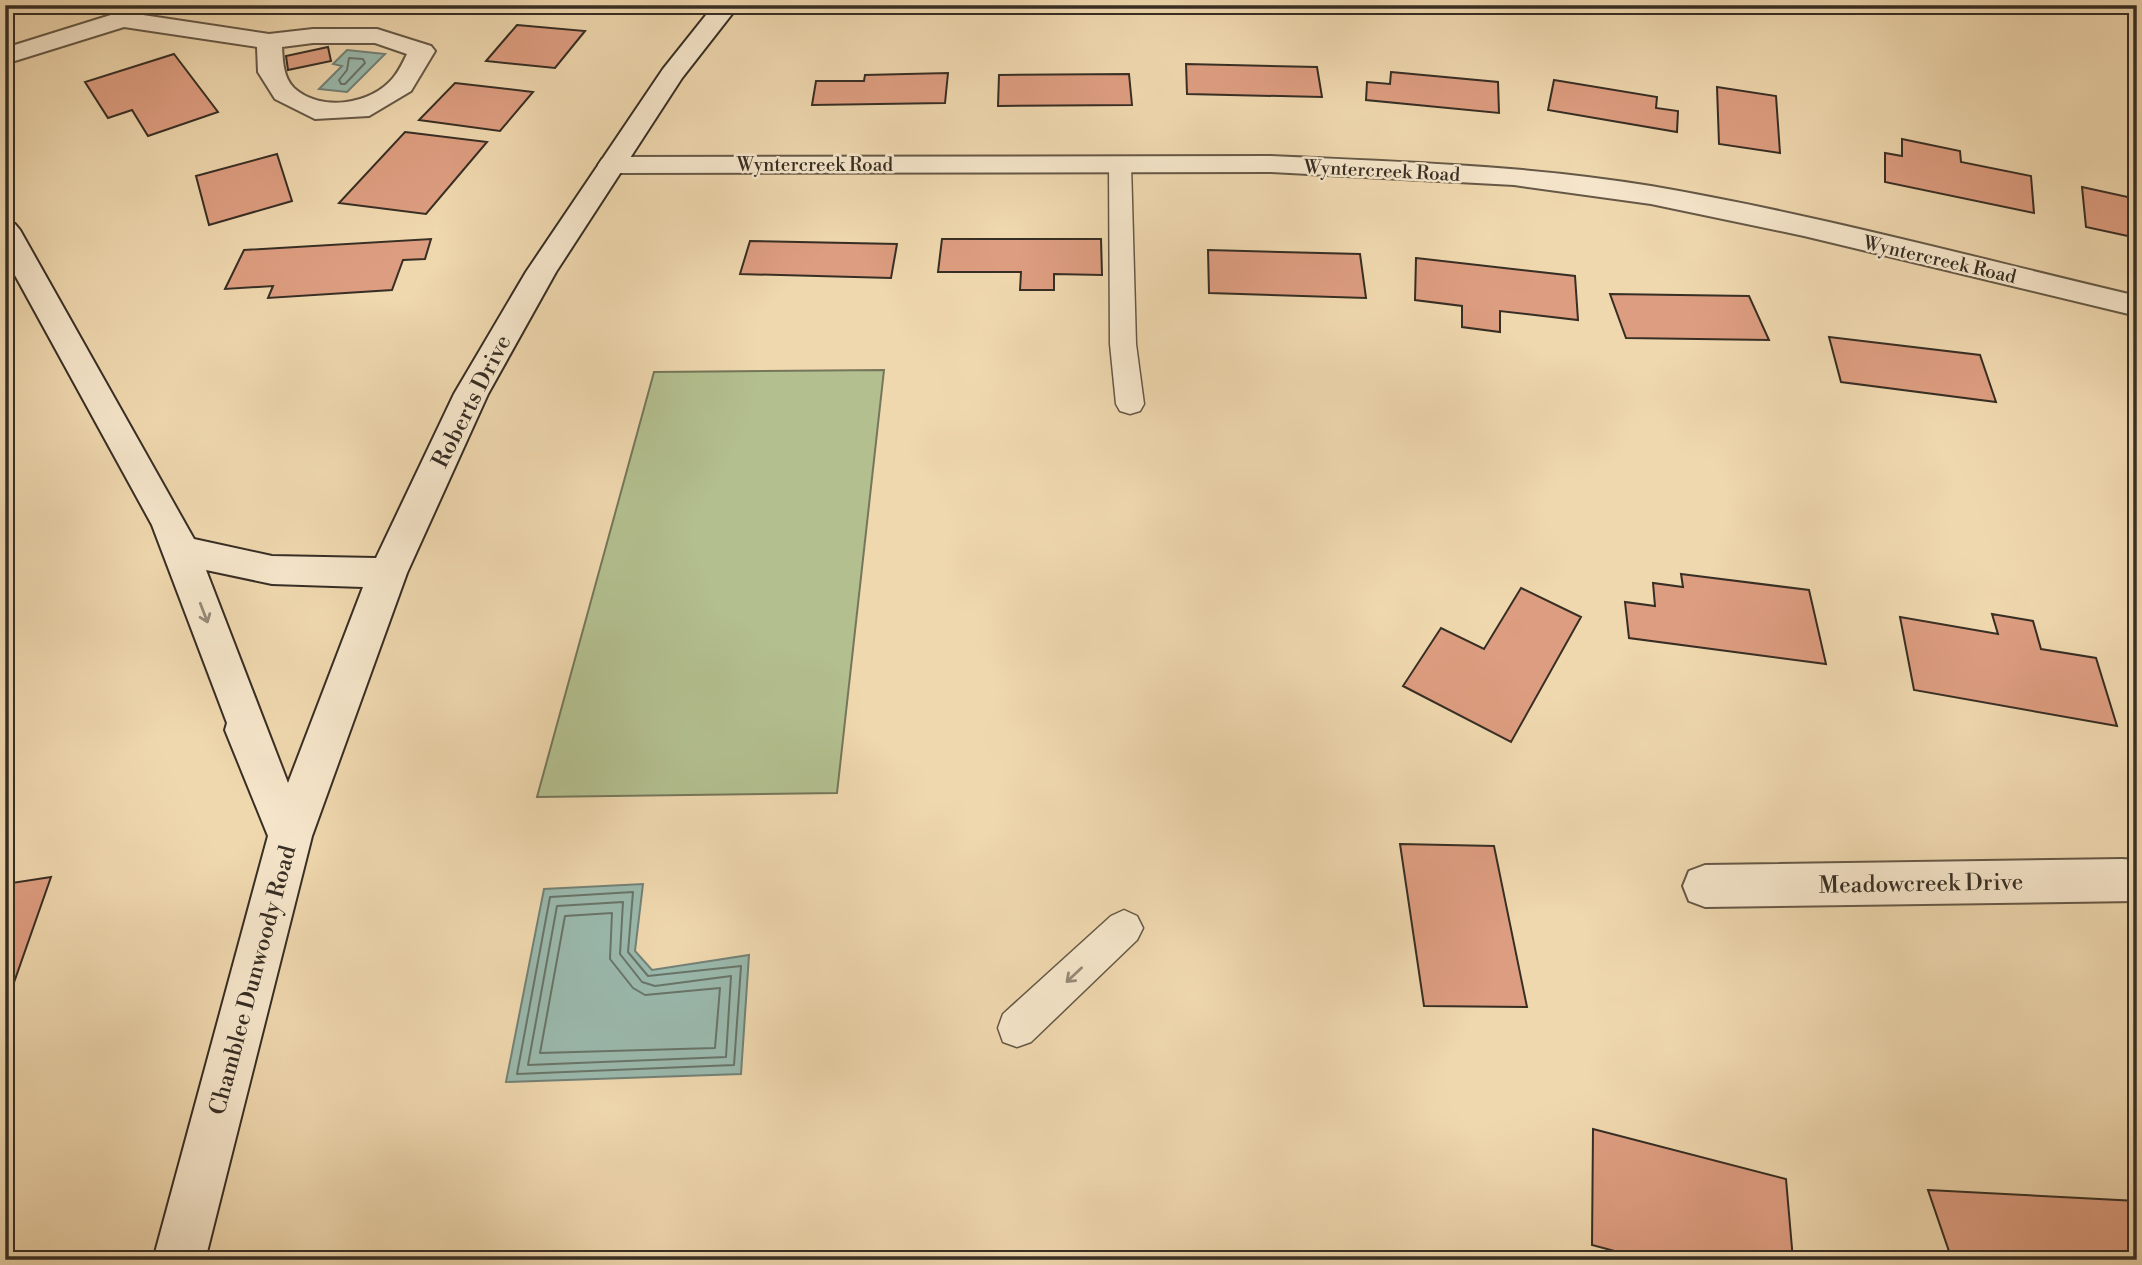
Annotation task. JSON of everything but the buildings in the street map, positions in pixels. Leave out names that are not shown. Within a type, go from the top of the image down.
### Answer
[{"type":"street","name":"Roberts Drive","points":[[290,836],[365,628],[471,394],[541,272],[672,74],[727,5]]},
{"type":"street","points":[[5,56],[131,12],[269,41],[377,36],[422,51],[402,85],[360,110],[315,111],[284,93],[271,72],[269,41]]},
{"type":"street","name":"Wyntercreek Road","points":[[612,165],[1271,164],[1514,177],[1651,195],[2137,306]]},
{"type":"street","name":"Chamblee Dunwoody Road","points":[[5,230],[170,525],[247,723],[246,730],[290,836],[179,1260]]},
{"type":"street","points":[[180,550],[272,570],[388,573]]},
{"type":"street","name":"Meadowcreek Drive","points":[[1705,887],[2122,879],[2137,881]]},
{"type":"lane","points":[[1120,164],[1123,344],[1130,404]]},
{"type":"lane","points":[[1017,1028],[1124,928]]},
{"type":"green space","points":[[884,370],[837,793],[537,797],[654,372]]},
{"type":"water","points":[[347,50],[385,54],[347,92],[319,89],[342,66],[333,64]]},
{"type":"water","points":[[643,884],[635,951],[652,970],[749,955],[741,1074],[506,1082],[544,889]]}]
